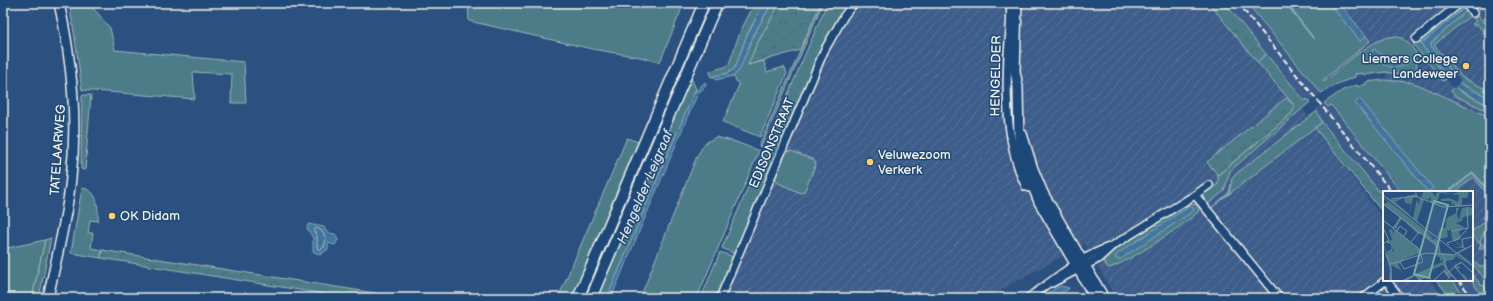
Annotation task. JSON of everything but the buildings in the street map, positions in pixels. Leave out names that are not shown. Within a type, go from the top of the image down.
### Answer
[{"type":"highway","points":[[578,298],[704,3]]},
{"type":"highway","points":[[591,298],[716,3]]},
{"type":"main road","name":"TATELAARWEG","points":[[48,298],[71,179],[74,128],[74,90],[59,3]]},
{"type":"main road","name":"HENGELDER","points":[[1017,3],[1015,71],[1018,87],[1022,160],[1033,189],[1048,218],[1104,298]]},
{"type":"main road","name":"HENGELDER","points":[[1018,87],[1021,76],[1023,3]]},
{"type":"main road","name":"HENGELDER","points":[[1020,131],[1039,185],[1081,265],[1095,298]]},
{"type":"street","name":"EDISONSTRAAT","points":[[720,298],[824,51],[844,16],[854,3]]},
{"type":"street","name":"HENGELDER","points":[[1010,3],[1008,116],[1015,157],[1022,178],[1026,187],[1033,189]]},
{"type":"street","points":[[1416,39],[1463,3],[1473,13]]},
{"type":"street","points":[[1028,298],[1045,286],[1081,265],[1101,257],[1112,246],[1210,185]]},
{"type":"street","points":[[1194,195],[1279,298]]},
{"type":"street","points":[[1367,297],[1385,281]]},
{"type":"street","points":[[1387,281],[1400,298]]},
{"type":"shaded area","points":[[838,3],[1211,3],[1304,111],[1383,220],[1383,281],[1431,281],[1444,298],[1116,298],[1085,244],[986,298],[711,298]]},
{"type":"shaded area","points":[[1225,3],[1247,3],[1321,93],[1310,102],[1307,100],[1305,101]]},
{"type":"shaded area","points":[[1247,3],[1490,3],[1490,273],[1480,293],[1472,281],[1473,281],[1473,191],[1401,191],[1358,87],[1366,84],[1366,82],[1386,80],[1386,73],[1355,77],[1337,84],[1321,93]]},
{"type":"shaded area","points":[[1324,103],[1327,107],[1330,105],[1400,191],[1383,191],[1383,196],[1318,116],[1320,115],[1315,109]]},
{"type":"shaded area","points":[[1453,281],[1472,281],[1485,298],[1466,298]]},
{"type":"green space","points":[[69,3],[89,3],[110,28],[115,50],[244,62],[246,103],[231,103],[232,74],[193,72],[195,99],[82,90]]},
{"type":"green space","points":[[468,3],[684,3],[660,62],[592,49],[469,21]]},
{"type":"green space","points":[[755,3],[764,3],[747,35],[735,68],[728,73],[711,77],[710,71],[725,67],[729,64],[740,32]]},
{"type":"green space","points":[[772,3],[780,3],[757,44],[748,65],[764,61],[767,72],[784,67],[787,73],[760,137],[723,122],[739,85],[733,76],[740,68],[754,34]]},
{"type":"green space","points":[[780,3],[821,3],[800,50],[748,65],[757,44]]},
{"type":"green space","points":[[821,3],[823,3],[761,147],[759,146]]},
{"type":"green space","points":[[827,3],[852,3],[837,21],[828,38],[735,254],[722,248]]},
{"type":"green space","points":[[1209,3],[1225,3],[1266,54],[1257,62]]},
{"type":"green space","points":[[1247,3],[1329,3],[1360,40],[1366,36],[1370,41],[1323,80],[1324,82],[1372,44],[1383,39],[1393,37],[1405,40],[1416,53],[1418,74],[1414,77],[1386,72],[1364,75],[1363,73],[1355,74],[1355,77],[1337,84],[1321,93]]},
{"type":"green space","points":[[1475,3],[1480,3],[1475,12],[1490,30],[1490,40],[1484,32],[1481,34],[1483,31],[1477,24],[1474,26],[1472,24],[1476,21],[1471,15],[1434,45],[1463,78],[1490,91],[1490,98],[1462,85],[1431,46],[1431,43]]},
{"type":"green space","points":[[1461,6],[1465,8],[1421,44],[1448,78],[1443,81],[1413,44]]},
{"type":"green space","points":[[1266,54],[1305,101],[1307,99],[1310,102],[1230,171],[1224,191],[1207,205],[1200,196],[1218,184],[1218,175],[1291,114],[1294,105],[1257,62]]},
{"type":"green space","points":[[691,78],[696,89],[607,298],[597,298]]},
{"type":"green space","points":[[1384,80],[1409,82],[1419,85],[1490,117],[1490,197],[1473,177],[1456,191],[1400,191],[1331,105],[1328,107],[1324,103],[1343,90],[1357,85],[1358,87],[1366,84],[1366,82]]},
{"type":"green space","points":[[1455,87],[1461,92],[1490,106],[1490,112],[1455,96],[1451,91]]},
{"type":"green space","points":[[82,95],[91,95],[85,170],[81,169]]},
{"type":"green space","points":[[1286,98],[1294,105],[1294,109],[1291,114],[1218,175],[1207,162]]},
{"type":"green space","points":[[1317,111],[1322,122],[1210,209],[1229,193],[1232,179],[1236,174]]},
{"type":"green space","points":[[1322,122],[1383,196],[1383,213],[1315,128]]},
{"type":"green space","points":[[716,137],[736,142],[759,151],[697,298],[640,298],[697,156],[705,143]]},
{"type":"green space","points":[[627,138],[638,142],[572,298],[558,298]]},
{"type":"green space","points":[[791,151],[814,160],[816,164],[804,192],[801,193],[778,183],[775,177],[786,153]]},
{"type":"green space","points":[[82,188],[88,189],[95,196],[98,221],[90,220],[88,233],[93,233],[91,248],[102,250],[101,258],[71,253]]},
{"type":"green space","points":[[1195,204],[1199,207],[1198,212],[1168,235],[1127,260],[1108,268],[1102,258],[1183,206]],"holes":[[[1191,212],[1119,259],[1115,258]]]},
{"type":"green space","points":[[1487,216],[1490,222],[1488,222],[1480,242],[1484,245],[1482,249],[1479,249],[1481,245],[1473,236],[1473,230],[1486,221],[1483,217]]},
{"type":"green space","points":[[51,238],[39,298],[32,298],[45,240]]},
{"type":"green space","points":[[45,240],[32,298],[3,298],[3,249]]},
{"type":"green space","points":[[102,250],[406,298],[349,298],[101,258]]},
{"type":"green space","points":[[720,252],[733,257],[717,298],[701,298]]},
{"type":"green space","points":[[1490,257],[1490,277],[1484,278],[1473,264],[1473,259],[1480,267],[1487,265]]},
{"type":"green space","points":[[1473,275],[1481,285],[1487,287],[1480,293],[1472,281],[1473,281]]},
{"type":"green space","points":[[1437,281],[1453,281],[1466,298],[1451,298]]},
{"type":"water","points":[[764,3],[772,3],[754,34],[739,71],[733,76],[716,80],[714,76],[728,73],[735,68],[747,35]]},
{"type":"water","points":[[1329,3],[1339,3],[1366,36],[1360,41]]},
{"type":"water","points":[[1470,3],[1475,3],[1431,43],[1431,46],[1462,85],[1490,98],[1490,106],[1457,89],[1421,44]]},
{"type":"water","points":[[1374,49],[1390,60],[1406,57],[1410,61],[1400,67],[1389,66],[1379,62],[1371,54]]},
{"type":"water","points":[[705,82],[706,86],[699,92],[694,102],[611,298],[607,298],[694,93]]},
{"type":"water","points":[[1360,99],[1433,188],[1427,191],[1355,103]]},
{"type":"water","points":[[1190,206],[1194,209],[1192,212],[1119,260],[1115,258],[1118,253]]},
{"type":"water","points":[[308,224],[324,227],[327,233],[335,234],[338,240],[335,245],[328,243],[328,249],[320,255],[313,251],[313,238],[307,228]]},
{"type":"water","points":[[1061,286],[1069,289],[1051,298],[1040,298],[1054,289]]},
{"type":"pier","points":[[1456,74],[1461,80],[1454,89],[1446,79]]},
{"type":"waterway","points":[[1286,3],[1313,38]]},
{"type":"waterway","points":[[1449,191],[1473,173],[1490,192]]},
{"type":"railway","points":[[1238,3],[1391,191]]},
{"type":"railway","points":[[1459,281],[1473,298]]},
{"type":"place","name":"Liemers College Landeweer","points":[[1466,66]]},
{"type":"place","name":"Veluwezoom Verkerk","points":[[870,162]]},
{"type":"place","name":"OK Didam","points":[[112,216]]},
{"type":"water label","name":"Hengelder Leigraaf","points":[[645,187]]}]
